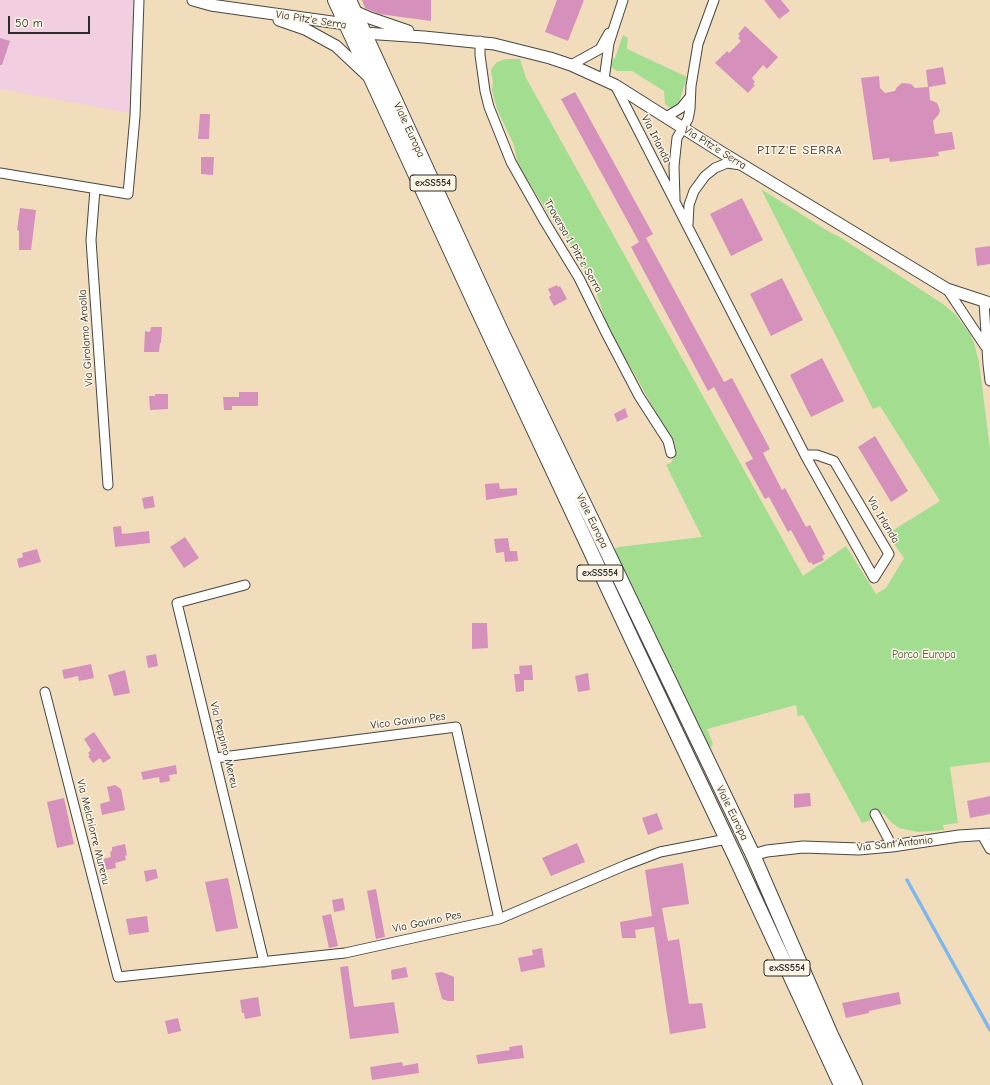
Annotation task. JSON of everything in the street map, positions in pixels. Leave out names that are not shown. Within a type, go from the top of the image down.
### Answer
[{"type":"main road","name":"Viale Europa","points":[[335,0],[594,559],[727,839],[841,1085]]},
{"type":"main road","name":"Viale Europa","points":[[351,5],[502,333],[753,855],[831,1036],[855,1085]]},
{"type":"street","points":[[0,173],[128,194],[135,116],[139,0]]},
{"type":"street","name":"Via Pitz'e Serra","points":[[193,0],[212,5],[346,24],[364,33],[480,41],[550,58],[571,65],[615,85],[947,289],[987,302]]},
{"type":"street","points":[[604,80],[606,61],[613,27],[623,0]]},
{"type":"street","name":"Via Irlanda","points":[[676,203],[674,166],[677,138],[688,119],[691,86],[698,44],[714,0]]},
{"type":"street","name":"Via Pitz'e Serra","points":[[351,5],[370,18],[424,36]]},
{"type":"street","name":"Via Pitz'e Serra","points":[[246,10],[305,29],[336,46],[371,78]]},
{"type":"street","points":[[571,65],[600,49],[613,27]]},
{"type":"street","name":"Traversa 1 Pitz'e Serra","points":[[480,41],[480,55],[485,91],[489,107],[511,162],[579,278],[606,334],[639,396],[668,442],[671,454]]},
{"type":"street","name":"Via Irlanda","points":[[615,85],[805,455],[874,578],[889,554],[834,461],[816,455],[805,455]]},
{"type":"street","points":[[666,117],[681,108],[690,97]]},
{"type":"street","name":"Via Irlanda","points":[[688,228],[689,204],[694,191],[705,176],[715,168],[727,163],[743,165]]},
{"type":"street","name":"Via Girolamo Araolla","points":[[96,189],[91,240],[108,485]]},
{"type":"street","points":[[947,289],[980,338],[988,345]]},
{"type":"street","points":[[987,302],[990,381]]},
{"type":"street","name":"Via Peppino Mereu","points":[[245,585],[177,603],[264,962]]},
{"type":"street","name":"Via Melchiorre Murenu","points":[[45,692],[118,978]]},
{"type":"street","name":"Vico Gavino Pes","points":[[215,758],[456,726],[499,919]]},
{"type":"street","points":[[875,814],[892,846]]},
{"type":"street","points":[[986,834],[990,849]]},
{"type":"street","name":"Via Sant'Antonio","points":[[753,855],[767,851],[804,847],[859,849],[986,834]]},
{"type":"street","name":"Via Gavino Pes","points":[[118,978],[345,953],[499,919],[626,864],[660,852],[727,839]]},
{"type":"shaded area","points":[[0,0],[134,0],[129,113],[0,89]]},
{"type":"green space","points":[[623,35],[628,38],[627,49],[687,77],[676,112],[665,104],[664,91],[632,71],[617,71],[610,66],[611,61],[615,58]]},
{"type":"green space","name":"Parco Europa","points":[[506,59],[520,59],[526,78],[803,576],[846,546],[876,594],[886,588],[904,558],[887,534],[940,501],[880,406],[873,409],[761,189],[838,236],[943,304],[955,314],[970,334],[979,362],[990,449],[990,762],[950,767],[958,823],[943,825],[944,830],[918,832],[899,828],[884,814],[875,811],[871,820],[862,823],[803,715],[798,716],[796,705],[707,729],[713,744],[708,752],[610,551],[619,547],[702,537],[666,465],[671,463],[676,453],[675,444],[620,350],[605,319],[596,291],[565,234],[550,216],[518,165],[514,145],[497,109],[492,90],[492,68],[497,62]]},
{"type":"building","points":[[362,0],[431,0],[431,21],[379,14],[365,8]]},
{"type":"building","points":[[557,0],[584,0],[568,41],[545,32]]},
{"type":"building","points":[[764,0],[781,0],[790,11],[779,19]]},
{"type":"building","points":[[745,26],[778,57],[767,69],[763,65],[752,78],[755,82],[753,84],[755,85],[748,93],[715,63],[727,51],[729,53],[741,41],[738,38],[740,36],[738,34]]},
{"type":"building","points":[[0,38],[10,41],[2,65],[0,65]]},
{"type":"building","points":[[943,67],[946,84],[929,87],[930,100],[937,103],[940,110],[939,114],[933,121],[935,134],[952,132],[955,149],[938,152],[939,156],[890,162],[889,158],[873,160],[861,78],[879,76],[880,88],[885,93],[895,91],[902,83],[911,84],[915,88],[928,87],[926,70]]},
{"type":"building","points":[[575,92],[653,234],[646,238],[724,382],[732,378],[770,449],[763,453],[782,490],[785,488],[806,527],[810,525],[825,554],[822,556],[824,560],[813,565],[811,562],[809,563],[791,530],[788,532],[769,497],[765,499],[745,463],[753,459],[714,387],[708,391],[631,247],[639,242],[561,99]]},
{"type":"building","points":[[200,114],[210,114],[209,139],[198,139]]},
{"type":"building","points":[[201,157],[214,157],[213,175],[201,174]]},
{"type":"building","points":[[742,198],[763,240],[731,256],[710,214]]},
{"type":"building","points":[[20,208],[36,210],[31,250],[19,250],[19,231],[17,230]]},
{"type":"building","points":[[990,246],[990,264],[977,266],[975,248]]},
{"type":"building","points":[[782,278],[803,320],[771,336],[750,294]]},
{"type":"building","points":[[557,285],[558,287],[560,286],[567,299],[554,306],[549,297],[551,295],[548,289]]},
{"type":"building","points":[[151,327],[162,327],[159,352],[144,352],[145,331],[150,332]]},
{"type":"building","points":[[822,358],[844,401],[811,417],[790,375]]},
{"type":"building","points":[[239,392],[258,392],[258,406],[232,406],[232,410],[224,410],[223,397],[239,397]]},
{"type":"building","points":[[155,394],[168,394],[168,409],[150,410],[149,396],[155,396]]},
{"type":"building","points":[[625,408],[628,417],[617,422],[614,414]]},
{"type":"building","points":[[875,436],[908,491],[891,502],[858,447]]},
{"type":"building","points":[[499,483],[500,489],[517,488],[517,495],[486,500],[485,484]]},
{"type":"building","points":[[153,496],[155,507],[144,509],[142,498]]},
{"type":"building","points":[[121,526],[122,534],[149,531],[150,543],[115,547],[113,527]]},
{"type":"building","points":[[185,537],[199,558],[184,568],[170,547]]},
{"type":"building","points":[[508,538],[510,551],[517,551],[518,561],[505,562],[504,552],[496,553],[494,539]]},
{"type":"building","points":[[37,549],[41,562],[19,568],[17,559],[23,557],[22,553]]},
{"type":"building","points":[[472,623],[487,623],[488,648],[472,649]]},
{"type":"building","points":[[156,654],[158,666],[148,668],[146,656]]},
{"type":"building","points":[[91,664],[94,678],[79,681],[78,676],[64,679],[62,670]]},
{"type":"building","points":[[532,665],[533,680],[524,680],[524,691],[516,692],[514,674],[520,674],[519,666]]},
{"type":"building","points":[[125,670],[130,693],[114,696],[108,675]]},
{"type":"building","points":[[588,673],[590,690],[578,692],[575,676]]},
{"type":"building","points":[[94,732],[111,758],[103,763],[100,758],[93,763],[88,756],[90,755],[88,753],[91,750],[84,739]]},
{"type":"building","points":[[176,765],[177,774],[169,775],[170,781],[160,783],[159,777],[143,780],[141,772]]},
{"type":"building","points":[[115,785],[121,789],[125,810],[102,815],[100,804],[110,801],[107,787]]},
{"type":"building","points":[[810,793],[811,806],[794,808],[794,794]]},
{"type":"building","points":[[990,796],[990,814],[970,818],[967,801]]},
{"type":"building","points":[[64,798],[74,844],[57,848],[47,802]]},
{"type":"building","points":[[657,813],[663,829],[648,835],[642,818]]},
{"type":"building","points":[[577,843],[585,862],[551,876],[542,858]]},
{"type":"building","points":[[125,844],[127,855],[125,856],[126,860],[115,863],[116,868],[106,870],[103,859],[111,857],[110,852],[112,851],[112,847]]},
{"type":"building","points":[[683,863],[689,904],[662,908],[668,941],[679,939],[689,1004],[702,1003],[706,1028],[670,1034],[654,927],[635,930],[636,938],[622,938],[620,922],[652,916],[645,870]]},
{"type":"building","points":[[156,869],[158,878],[146,882],[144,871]]},
{"type":"building","points":[[228,878],[238,928],[216,932],[205,882]]},
{"type":"building","points":[[376,889],[385,937],[376,939],[367,891]]},
{"type":"building","points":[[343,898],[345,910],[334,912],[332,900]]},
{"type":"building","points":[[331,914],[338,946],[329,948],[322,916]]},
{"type":"building","points":[[147,916],[149,932],[129,935],[126,919]]},
{"type":"building","points":[[542,948],[545,967],[521,972],[518,958],[533,955],[532,950]]},
{"type":"building","points":[[348,966],[354,1007],[394,1002],[399,1033],[350,1039],[340,967]]},
{"type":"building","points":[[406,967],[408,977],[392,980],[391,970]]},
{"type":"building","points":[[442,972],[454,977],[454,1001],[442,999],[435,973]]},
{"type":"building","points":[[899,992],[901,1004],[846,1018],[842,1003]]},
{"type":"building","points":[[258,997],[261,1016],[245,1019],[244,1013],[242,1013],[240,1000]]},
{"type":"building","points":[[178,1018],[181,1031],[168,1034],[165,1021]]},
{"type":"building","points":[[522,1045],[524,1058],[478,1064],[476,1055],[510,1050],[509,1047]]},
{"type":"building","points":[[402,1062],[403,1066],[418,1063],[419,1073],[372,1080],[370,1067]]},
{"type":"waterway","points":[[907,880],[990,1030]]},
{"type":"district","name":"PITZ'E SERRA","points":[[800,151]]}]
